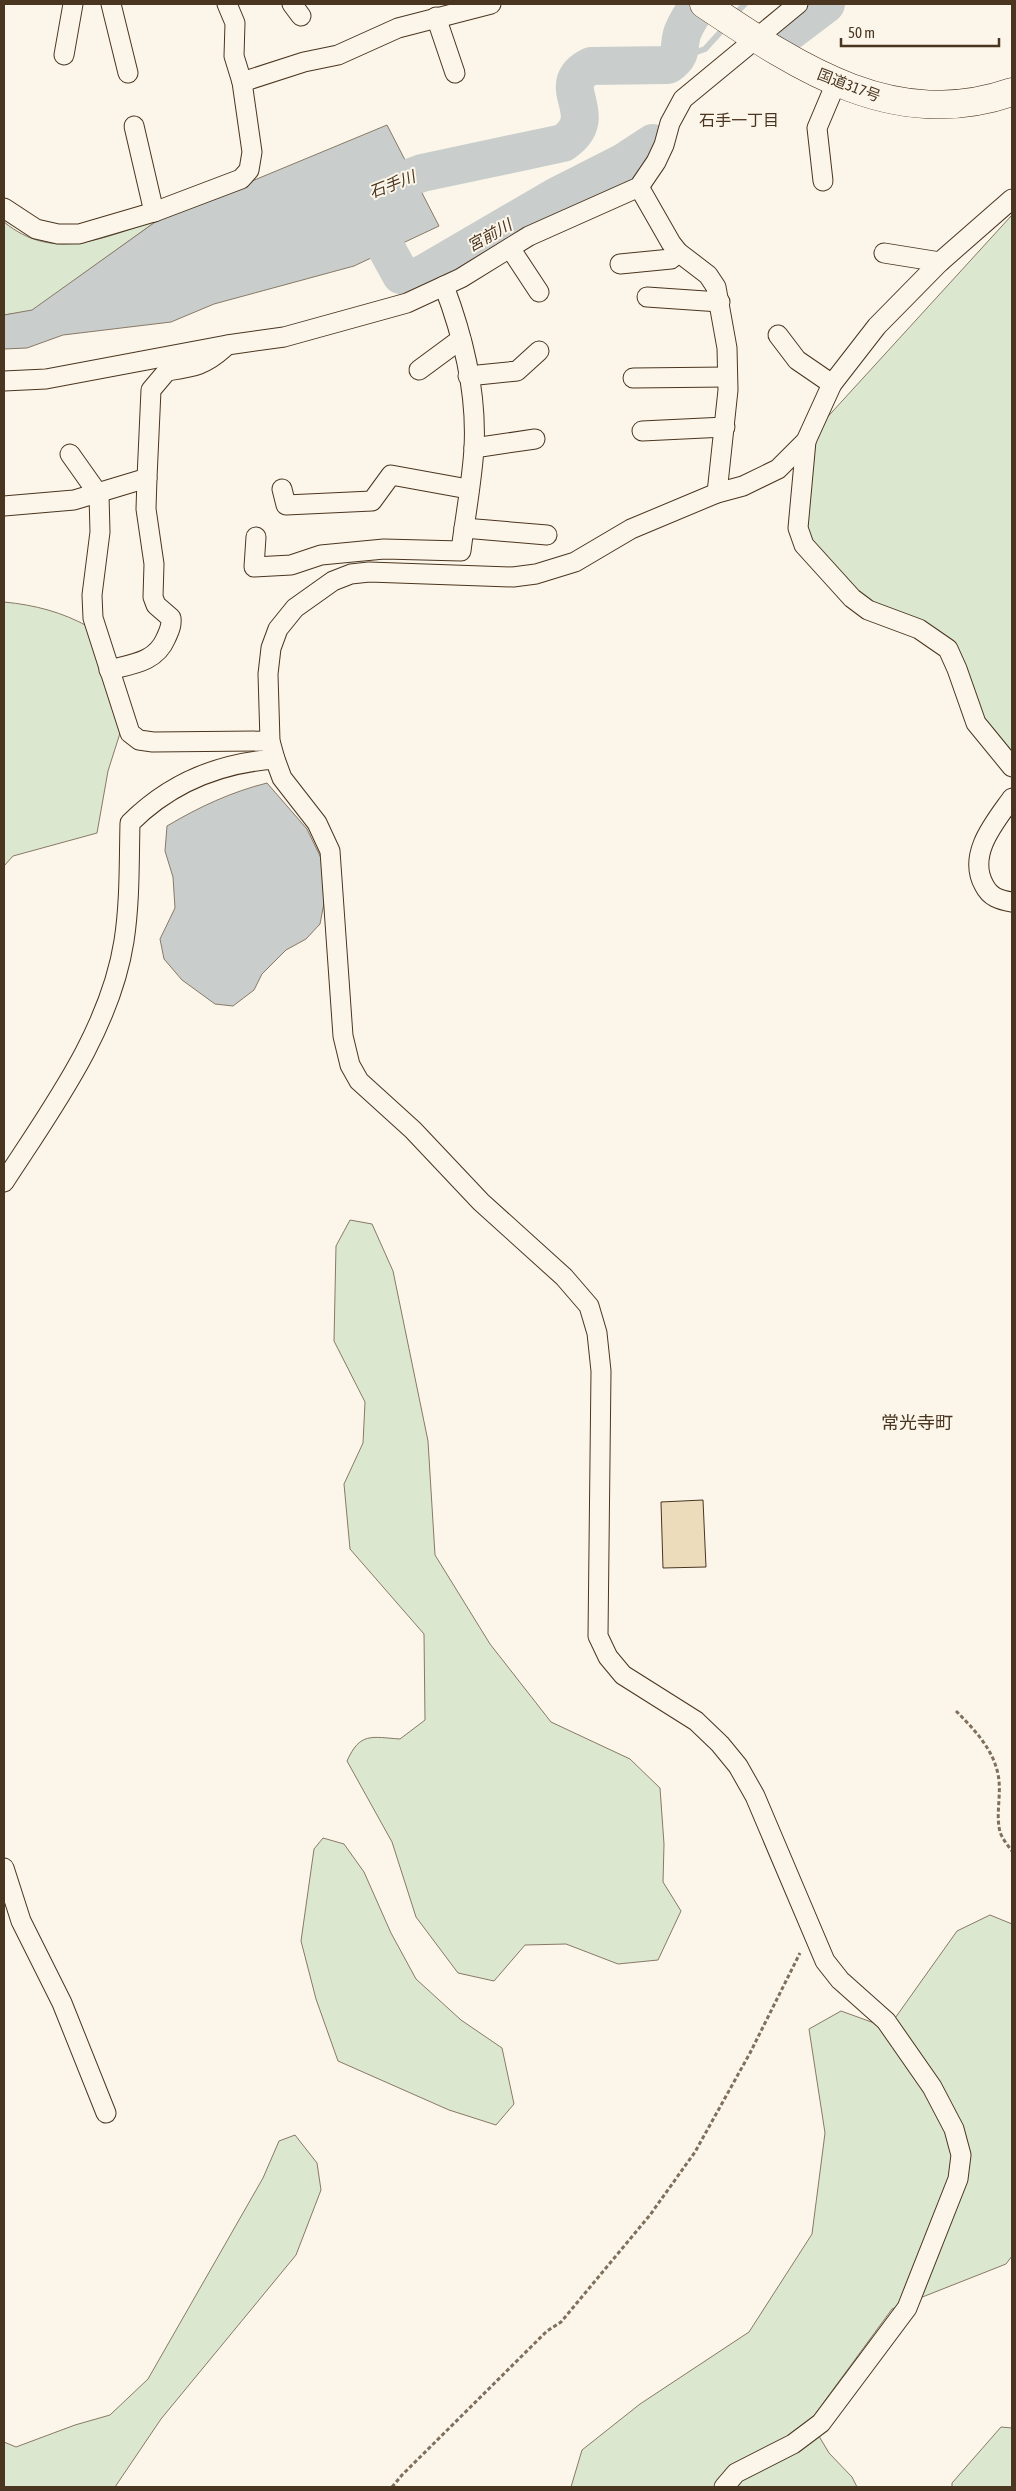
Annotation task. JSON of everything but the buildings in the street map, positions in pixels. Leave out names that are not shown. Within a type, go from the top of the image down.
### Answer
[{"type":"highway","name":"国道317号","points":[[704,4],[747,33],[802,66],[861,93],[891,101],[924,104],[981,101],[1012,92]]},
{"type":"street","points":[[64,55],[73,4]]},
{"type":"street","points":[[111,4],[128,72]]},
{"type":"street","points":[[4,208],[36,229],[58,234],[79,234],[154,212],[241,180],[249,170],[252,162],[252,152],[242,82],[234,56],[235,23],[227,4]]},
{"type":"street","points":[[242,82],[304,62],[338,55],[398,28],[491,4]]},
{"type":"street","points":[[4,381],[55,378],[227,345],[284,338],[407,304],[461,278],[529,236],[638,187],[656,162],[664,145],[670,123],[683,99],[747,33],[798,4]]},
{"type":"street","points":[[436,17],[455,73]]},
{"type":"street","points":[[823,181],[817,128],[836,83]]},
{"type":"street","points":[[134,126],[154,212]]},
{"type":"street","points":[[638,187],[678,252],[708,275],[716,287],[720,302],[727,348],[727,377],[725,427],[717,493]]},
{"type":"street","points":[[1012,199],[940,262],[877,326],[832,384],[806,441],[798,528],[804,544],[852,598],[868,610],[918,629],[948,649],[958,669],[976,723],[1012,767]]},
{"type":"street","points":[[510,248],[539,292]]},
{"type":"street","points":[[620,264],[672,259],[678,252]]},
{"type":"street","points":[[884,253],[940,262]]},
{"type":"street","points":[[256,537],[254,567],[291,565],[321,555],[384,549],[461,551],[474,448],[474,409],[461,339],[444,286]]},
{"type":"street","points":[[647,297],[720,302]]},
{"type":"street","points":[[778,335],[797,360],[832,384]]},
{"type":"street","points":[[420,370],[461,339]]},
{"type":"street","points":[[109,670],[147,660],[156,654],[171,624],[171,618],[156,605],[153,597],[154,564],[146,509],[152,390],[167,371],[199,366],[211,360],[227,345]]},
{"type":"street","points":[[468,376],[517,371],[540,351]]},
{"type":"street","points":[[633,378],[727,377]]},
{"type":"street","points":[[642,431],[725,427]]},
{"type":"street","points":[[474,448],[534,439]]},
{"type":"street","points":[[724,2487],[736,2473],[793,2444],[821,2422],[907,2308],[958,2179],[961,2155],[954,2129],[932,2087],[886,2021],[840,1980],[825,1961],[811,1924],[755,1796],[738,1766],[720,1744],[696,1721],[623,1675],[608,1657],[598,1636],[601,1371],[597,1332],[589,1306],[564,1277],[481,1202],[413,1130],[359,1081],[350,1065],[344,1036],[330,851],[318,823],[282,778],[273,750],[268,674],[271,648],[278,629],[295,608],[313,592],[333,580],[351,574],[369,572],[513,576],[536,574],[575,562],[631,529],[717,493],[743,486],[778,469],[806,441]]},
{"type":"street","points":[[70,454],[99,494],[100,532],[92,595],[93,618],[130,733],[139,740],[153,742],[273,750]]},
{"type":"street","points":[[282,489],[286,505],[372,501],[390,475],[468,490]]},
{"type":"street","points":[[4,506],[74,500],[147,478]]},
{"type":"street","points":[[464,528],[547,534]]},
{"type":"street","points":[[4,1182],[72,1075],[114,982],[124,941],[130,871],[130,823],[150,803],[187,781],[219,768],[248,761],[273,750]]},
{"type":"street","points":[[1012,798],[986,835],[980,851],[979,866],[980,879],[988,894],[1001,900],[1012,902]]},
{"type":"street","points":[[4,1868],[20,1921],[62,2003],[106,2113]]},
{"type":"path","points":[[956,1710],[991,1752],[1001,1792],[1000,1832],[1012,1851]]},
{"type":"path","points":[[392,2487],[547,2331],[561,2322],[650,2215],[700,2144],[793,1970],[811,1924]]},
{"type":"green space","points":[[1012,215],[1012,760],[937,648],[870,608],[815,555],[792,508],[822,423]]},
{"type":"green space","points":[[158,220],[32,311],[4,315],[4,222],[23,234],[42,241],[60,244],[80,243],[99,239]]},
{"type":"green space","points":[[4,602],[48,610],[69,617],[89,627],[121,730],[108,771],[97,833],[13,856],[4,866]]},
{"type":"green space","points":[[350,1220],[372,1224],[393,1271],[428,1441],[435,1555],[490,1644],[551,1722],[630,1759],[660,1788],[664,1844],[663,1882],[681,1911],[658,1960],[618,1964],[566,1944],[525,1945],[494,1981],[458,1973],[416,1917],[392,1842],[347,1761],[357,1745],[362,1741],[374,1737],[400,1739],[425,1720],[424,1634],[350,1549],[344,1484],[363,1443],[365,1402],[334,1341],[336,1246]]},
{"type":"green space","points":[[323,1838],[344,1844],[364,1872],[391,1933],[416,1979],[461,2020],[502,2048],[514,2104],[496,2125],[449,2110],[338,2061],[316,1999],[301,1941],[314,1849]]},
{"type":"green space","points":[[990,1915],[1012,1924],[1012,2256],[1006,2264],[892,2309],[810,2421],[829,2453],[852,2477],[857,2487],[571,2487],[582,2450],[640,2404],[749,2332],[812,2234],[825,2133],[809,2029],[841,2011],[888,2028],[957,1931]]},
{"type":"green space","points":[[295,2135],[317,2163],[321,2190],[296,2255],[161,2419],[115,2487],[4,2487],[4,2442],[16,2447],[75,2425],[110,2415],[148,2379],[263,2178],[279,2141]]},
{"type":"green space","points":[[1001,2427],[1012,2428],[1012,2487],[952,2487],[952,2483]]},
{"type":"water","points":[[387,125],[439,226],[354,266],[214,304],[171,322],[63,335],[27,348],[4,349],[4,315],[32,310],[158,220]]},
{"type":"water","points":[[267,783],[307,829],[321,858],[327,887],[320,924],[306,939],[286,950],[262,974],[254,990],[233,1006],[215,1004],[182,980],[164,959],[160,939],[175,908],[173,877],[165,851],[167,826],[215,801]]},
{"type":"waterway","name":"石手川","points":[[365,194],[422,173],[563,143],[575,132],[579,122],[580,112],[575,92],[575,83],[580,74],[591,66],[668,65],[674,61],[679,52],[682,34],[698,4]]},
{"type":"waterway","points":[[734,15],[745,4]]},
{"type":"waterway","name":"宮前川","points":[[789,32],[826,4]]},
{"type":"waterway","points":[[677,59],[705,49],[725,27]]},
{"type":"waterway","name":"宮前川","points":[[363,206],[401,275],[411,278],[423,274],[557,196],[624,162],[653,143]]},
{"type":"district","name":"石手一丁目","points":[[739,120]]},
{"type":"district","name":"常光寺町","points":[[917,1422]]}]
